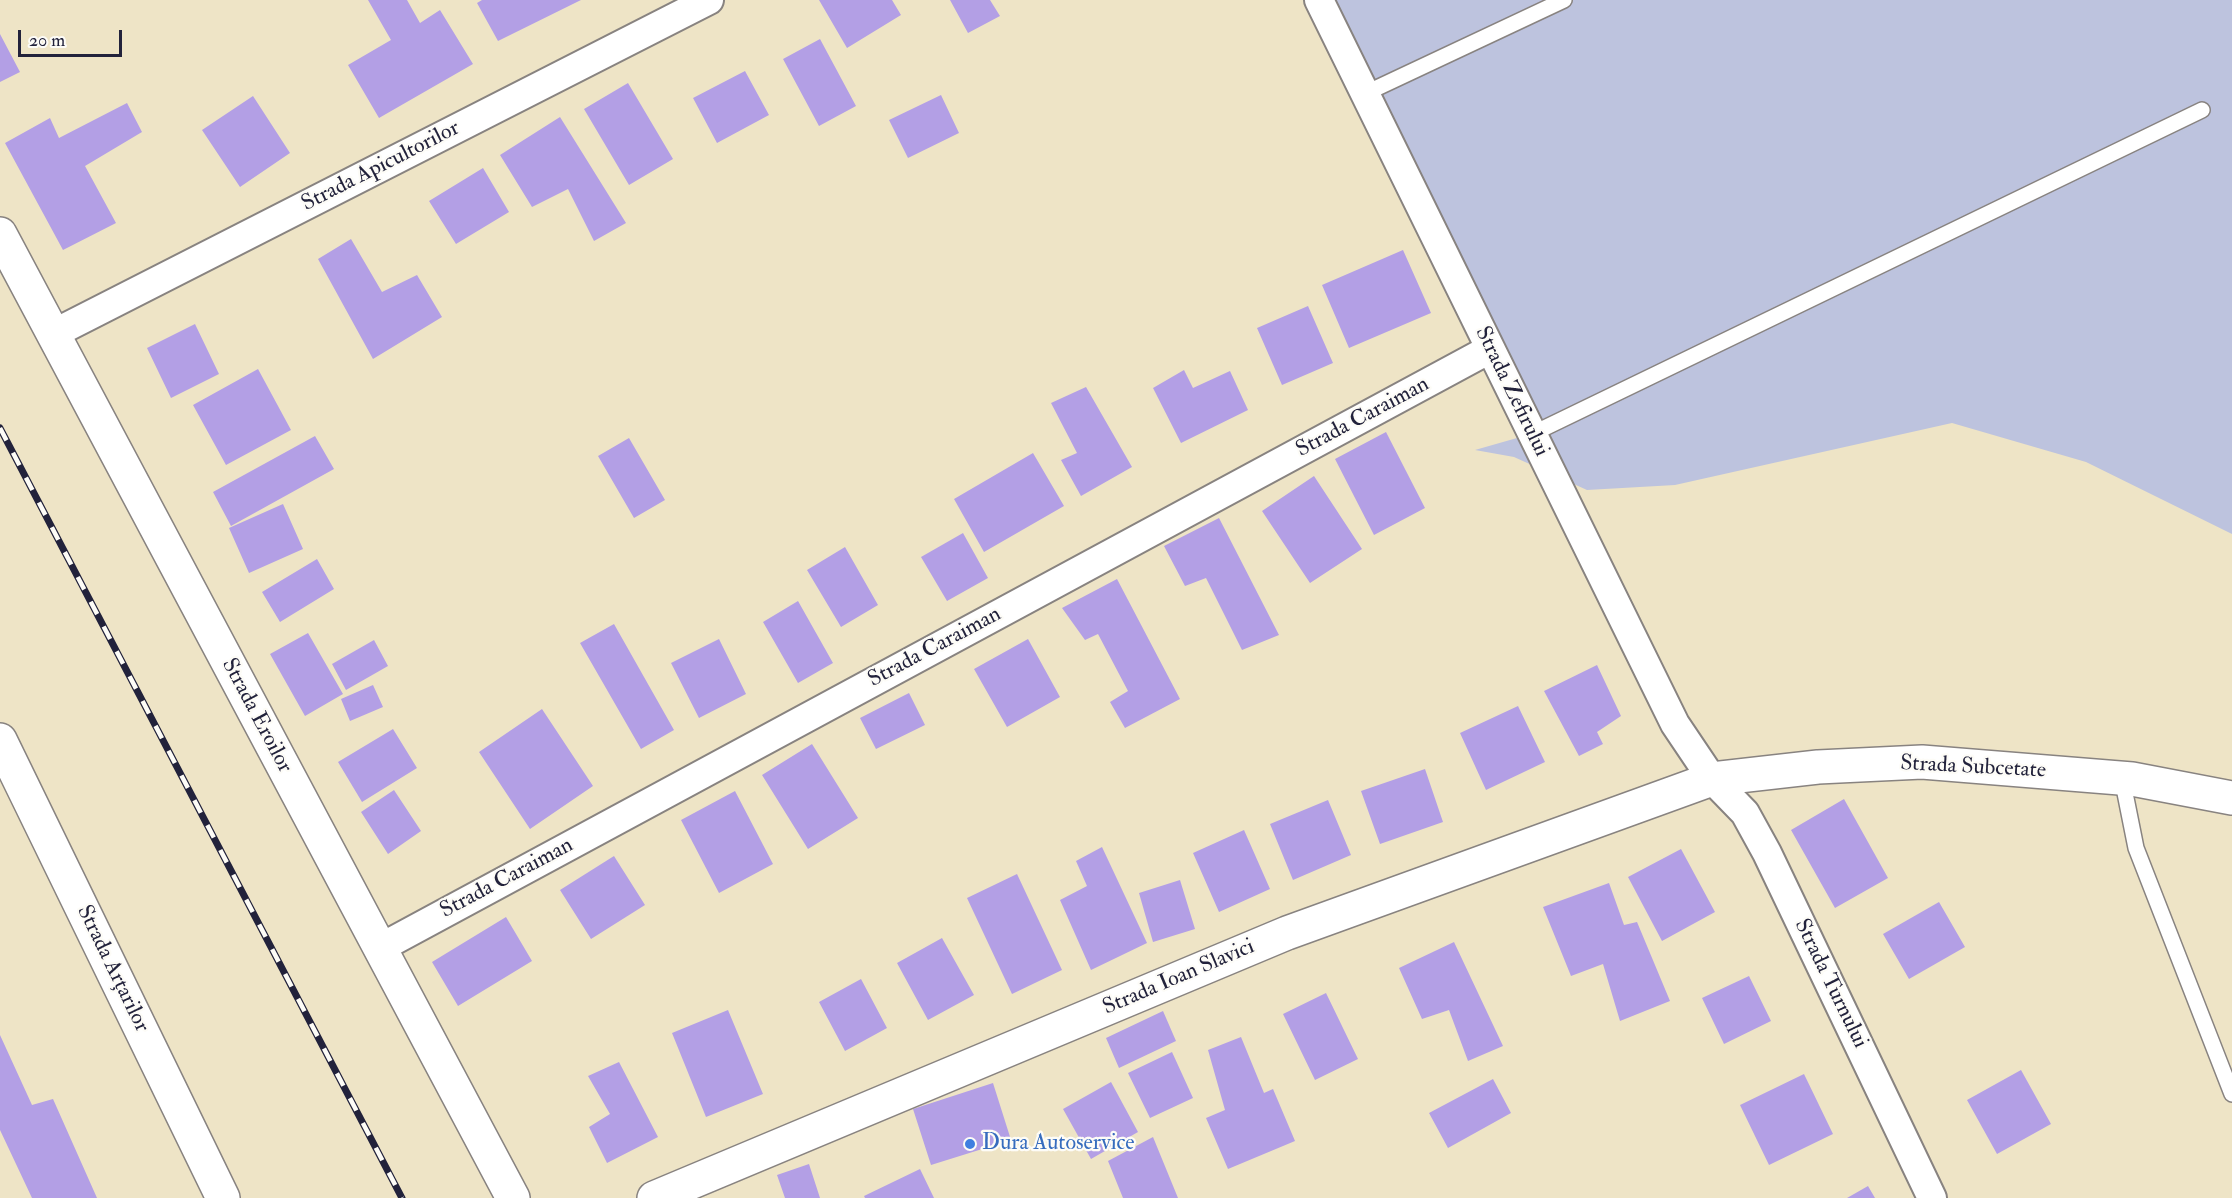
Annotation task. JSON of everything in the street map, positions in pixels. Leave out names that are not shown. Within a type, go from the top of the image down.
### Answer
[{"type":"street","name":"Strada Apicultorilor","points":[[53,334],[709,0]]},
{"type":"street","name":"Strada Zefirului","points":[[1318,0],[1675,724],[1712,779]]},
{"type":"street","name":"Strada Eroilor","points":[[0,234],[513,1198]]},
{"type":"street","name":"Strada Caraiman","points":[[380,948],[1490,349]]},
{"type":"street","name":"Strada Arțarilor","points":[[0,740],[223,1198]]},
{"type":"street","name":"Strada Subcetate","points":[[1712,779],[1818,767],[1922,762],[2122,778],[2232,798]]},
{"type":"street","name":"Strada Ioan Slavici","points":[[654,1198],[1287,933],[1712,779]]},
{"type":"street","name":"Strada Turnului","points":[[1712,779],[1745,813],[1767,853],[1932,1198]]},
{"type":"lane","points":[[1364,94],[1564,0]]},
{"type":"lane","points":[[1532,434],[2202,110]]},
{"type":"lane","points":[[2122,778],[2136,848],[2232,1094]]},
{"type":"shaded area","points":[[1319,0],[2232,0],[2232,534],[2086,462],[1952,423],[1675,485],[1587,490],[1514,457],[1475,450],[1531,434]]},
{"type":"building","points":[[368,0],[407,0],[420,23],[440,10],[473,64],[379,118],[348,65],[391,40]]},
{"type":"building","points":[[482,0],[581,0],[498,41],[477,3]]},
{"type":"building","points":[[819,0],[892,0],[901,15],[847,48]]},
{"type":"building","points":[[950,0],[990,0],[1000,16],[968,33]]},
{"type":"building","points":[[0,34],[20,72],[0,82]]},
{"type":"building","points":[[820,39],[856,106],[819,126],[783,59]]},
{"type":"building","points":[[745,71],[769,115],[717,143],[693,98]]},
{"type":"building","points":[[628,83],[673,159],[629,185],[584,109]]},
{"type":"building","points":[[941,95],[959,133],[908,158],[889,120]]},
{"type":"building","points":[[253,96],[290,153],[240,187],[202,130]]},
{"type":"building","points":[[127,103],[142,132],[85,166],[116,223],[63,250],[5,143],[50,118],[59,138]]},
{"type":"building","points":[[560,117],[626,223],[594,241],[568,189],[532,207],[500,155]]},
{"type":"building","points":[[483,168],[509,212],[456,244],[429,201]]},
{"type":"building","points":[[351,239],[382,292],[417,275],[442,317],[373,359],[318,259]]},
{"type":"building","points":[[1403,250],[1431,313],[1349,348],[1322,285]]},
{"type":"building","points":[[1308,306],[1333,363],[1282,385],[1257,328]]},
{"type":"building","points":[[195,324],[219,374],[171,398],[147,348]]},
{"type":"building","points":[[258,369],[291,430],[226,465],[193,405]]},
{"type":"building","points":[[1184,370],[1193,388],[1230,371],[1248,410],[1181,443],[1153,388]]},
{"type":"building","points":[[1086,387],[1132,467],[1081,496],[1061,460],[1077,453],[1051,403]]},
{"type":"building","points":[[1386,432],[1425,508],[1374,535],[1335,459]]},
{"type":"building","points":[[315,436],[334,469],[231,526],[213,492]]},
{"type":"building","points":[[629,438],[665,500],[634,518],[598,456]]},
{"type":"building","points":[[1033,453],[1064,506],[984,552],[954,499]]},
{"type":"building","points":[[1314,476],[1362,549],[1310,583],[1262,511]]},
{"type":"building","points":[[283,504],[303,549],[249,573],[229,528]]},
{"type":"building","points":[[1219,518],[1279,635],[1242,650],[1206,578],[1185,586],[1164,546]]},
{"type":"building","points":[[963,533],[988,578],[947,601],[921,557]]},
{"type":"building","points":[[845,547],[878,605],[841,627],[807,570]]},
{"type":"building","points":[[317,559],[334,589],[280,622],[262,592]]},
{"type":"building","points":[[1117,579],[1180,699],[1125,728],[1110,702],[1128,691],[1098,634],[1085,640],[1062,608]]},
{"type":"building","points":[[798,601],[833,663],[798,683],[763,622]]},
{"type":"building","points":[[614,624],[674,730],[641,749],[580,643]]},
{"type":"building","points":[[308,633],[343,694],[305,716],[270,654]]},
{"type":"building","points":[[719,639],[746,694],[699,718],[671,663]]},
{"type":"building","points":[[1028,639],[1060,697],[1007,727],[974,669]]},
{"type":"building","points":[[374,640],[388,666],[346,690],[332,664]]},
{"type":"building","points":[[1597,665],[1621,716],[1597,732],[1603,744],[1579,756],[1544,691]]},
{"type":"building","points":[[373,685],[383,707],[350,721],[341,699]]},
{"type":"building","points":[[909,693],[925,725],[876,749],[860,718]]},
{"type":"building","points":[[1518,706],[1545,762],[1486,790],[1460,733]]},
{"type":"building","points":[[542,709],[593,786],[530,829],[479,752]]},
{"type":"building","points":[[393,729],[417,768],[362,802],[338,762]]},
{"type":"building","points":[[812,744],[858,818],[808,849],[762,775]]},
{"type":"building","points":[[1425,769],[1443,822],[1380,844],[1361,791]]},
{"type":"building","points":[[394,790],[421,831],[388,854],[361,812]]},
{"type":"building","points":[[735,791],[773,864],[719,893],[681,820]]},
{"type":"building","points":[[1844,799],[1888,878],[1835,908],[1791,830]]},
{"type":"building","points":[[1328,800],[1351,855],[1293,880],[1270,824]]},
{"type":"building","points":[[1244,830],[1270,889],[1219,912],[1193,853]]},
{"type":"building","points":[[1102,847],[1147,943],[1091,970],[1060,900],[1087,886],[1076,861]]},
{"type":"building","points":[[1681,849],[1715,912],[1662,941],[1628,877]]},
{"type":"building","points":[[614,856],[645,905],[591,939],[560,890]]},
{"type":"building","points":[[1017,874],[1062,970],[1012,994],[967,898]]},
{"type":"building","points":[[1180,880],[1195,929],[1153,942],[1139,893]]},
{"type":"building","points":[[1609,883],[1624,925],[1637,922],[1670,1001],[1620,1021],[1603,964],[1571,976],[1543,907]]},
{"type":"building","points":[[1939,902],[1965,947],[1909,979],[1883,934]]},
{"type":"building","points":[[506,917],[532,961],[458,1006],[432,962]]},
{"type":"building","points":[[942,938],[974,995],[928,1020],[897,963]]},
{"type":"building","points":[[1454,942],[1503,1046],[1468,1061],[1449,1010],[1422,1019],[1399,968]]},
{"type":"building","points":[[1749,976],[1771,1021],[1724,1044],[1702,998]]},
{"type":"building","points":[[861,979],[887,1028],[845,1051],[819,1002]]},
{"type":"building","points":[[1326,993],[1358,1059],[1315,1080],[1283,1014]]},
{"type":"building","points":[[728,1010],[763,1094],[706,1117],[672,1033]]},
{"type":"building","points":[[1163,1011],[1176,1041],[1119,1068],[1106,1038]]},
{"type":"building","points":[[0,1035],[32,1105],[53,1099],[97,1198],[32,1198],[0,1130]]},
{"type":"building","points":[[1241,1037],[1264,1093],[1273,1089],[1295,1141],[1228,1169],[1206,1118],[1225,1110],[1208,1050]]},
{"type":"building","points":[[1172,1052],[1193,1098],[1150,1118],[1128,1073]]},
{"type":"building","points":[[619,1062],[658,1137],[607,1163],[589,1127],[610,1114],[588,1076]]},
{"type":"building","points":[[2021,1070],[2051,1124],[1997,1154],[1967,1100]]},
{"type":"building","points":[[1804,1074],[1833,1134],[1769,1165],[1740,1105]]},
{"type":"building","points":[[1493,1079],[1511,1113],[1448,1148],[1429,1113]]},
{"type":"building","points":[[1111,1082],[1138,1132],[1091,1159],[1063,1109]]},
{"type":"building","points":[[993,1083],[1011,1140],[931,1165],[913,1109]]},
{"type":"building","points":[[1153,1137],[1178,1198],[1123,1198],[1108,1161]]},
{"type":"building","points":[[809,1164],[820,1198],[785,1198],[777,1175]]},
{"type":"building","points":[[920,1169],[934,1198],[865,1198],[864,1196]]},
{"type":"building","points":[[1868,1186],[1875,1198],[1847,1198]]},
{"type":"railway","points":[[0,428],[402,1198]]},
{"type":"place","name":"Dura Autoservice","points":[[970,1144]]}]
